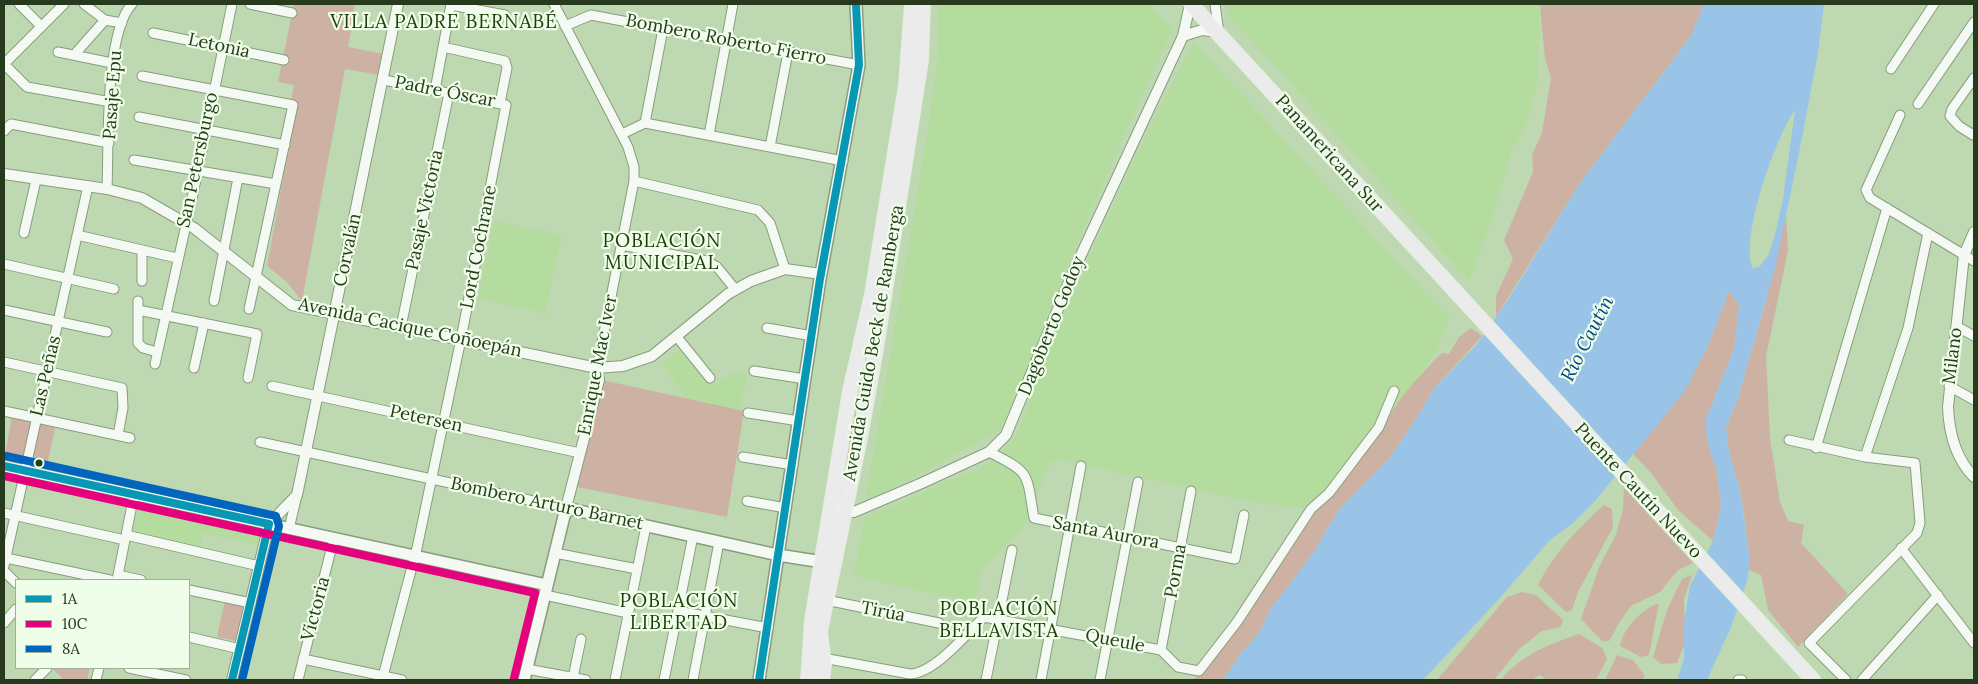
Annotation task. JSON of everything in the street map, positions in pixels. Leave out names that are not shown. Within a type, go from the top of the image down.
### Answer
[{"type":"main road","points":[[759,680],[821,274],[859,65],[856,4]]},
{"type":"main road","name":"Avenida Guido Beck de Ramberga","points":[[822,680],[824,658],[820,631],[826,600],[830,516],[848,400],[872,294],[906,85],[912,4]]},
{"type":"main road","name":"Avenida Guido Beck de Ramberga","points":[[808,680],[812,620],[828,563],[849,510],[848,490],[867,403],[921,60],[923,4]]},
{"type":"main road","name":"Panamericana Sur","points":[[1190,4],[1219,33],[1467,304]]},
{"type":"main road","name":"Puente Cautín Nuevo","points":[[1467,304],[1811,679]]},
{"type":"main road","points":[[848,400],[867,403]]},
{"type":"main road","points":[[4,466],[415,556],[546,590]]},
{"type":"main road","name":"Bombero Arturo Barnet","points":[[566,508],[778,555],[828,563]]},
{"type":"main road","name":"Enrique Mac Iver","points":[[525,674],[566,508]]},
{"type":"street","points":[[19,4],[41,26]]},
{"type":"street","points":[[64,4],[4,64],[27,87],[111,102]]},
{"type":"street","points":[[84,4],[105,20],[122,23]]},
{"type":"street","name":"Pasaje Epu","points":[[107,189],[112,63],[122,23],[132,4]]},
{"type":"street","name":"San Petersburgo","points":[[155,364],[185,222],[198,172],[232,4]]},
{"type":"street","points":[[250,4],[292,13]]},
{"type":"street","name":"Corvalán","points":[[290,529],[384,80],[398,4]]},
{"type":"street","points":[[435,90],[451,4],[505,15]]},
{"type":"street","name":"Enrique Mac Iver","points":[[554,4],[622,134],[632,160],[634,181],[597,368],[598,380],[566,508]]},
{"type":"street","points":[[709,135],[733,4]]},
{"type":"street","name":"Dagoberto Godoy","points":[[830,516],[837,509],[849,510],[989,452],[1001,441],[1012,424],[1074,270],[1183,36],[1190,4]]},
{"type":"street","points":[[1183,36],[1202,30],[1219,33],[1215,4]]},
{"type":"street","points":[[1891,69],[1934,4]]},
{"type":"street","name":"Bombero Roberto Fierro","points":[[565,26],[591,15],[859,65]]},
{"type":"street","points":[[74,55],[105,20]]},
{"type":"street","points":[[1918,104],[1974,22]]},
{"type":"street","points":[[645,123],[663,29]]},
{"type":"street","name":"Letonia","points":[[153,33],[284,60]]},
{"type":"street","name":"Lord Cochrane","points":[[382,678],[415,556],[461,339],[503,104],[507,68],[502,60],[443,47]]},
{"type":"street","points":[[58,52],[112,63]]},
{"type":"street","points":[[770,147],[788,52]]},
{"type":"street","points":[[142,76],[293,105],[249,309]]},
{"type":"street","points":[[1974,78],[1952,109],[1950,116],[1959,126],[1973,135],[1974,133]]},
{"type":"street","name":"Padre Óscar","points":[[384,80],[503,104]]},
{"type":"street","name":"Pasaje Victoria","points":[[401,326],[450,93]]},
{"type":"street","points":[[1900,115],[1866,190],[1870,198],[1974,261]]},
{"type":"street","points":[[139,117],[285,145]]},
{"type":"street","points":[[622,134],[645,123],[843,161]]},
{"type":"street","points":[[4,131],[11,124],[109,143]]},
{"type":"street","points":[[134,160],[276,184]]},
{"type":"street","name":"Avenida Cacique Coñoepán","points":[[4,174],[107,189],[142,198],[185,222],[257,275],[292,305],[597,368],[639,362],[659,353],[735,289],[786,269],[821,274]]},
{"type":"street","points":[[214,301],[238,178]]},
{"type":"street","points":[[24,233],[36,180]]},
{"type":"street","points":[[634,181],[758,210],[770,223],[786,269]]},
{"type":"street","name":"Las Peñas","points":[[5,562],[88,186]]},
{"type":"street","points":[[1816,448],[1887,208]]},
{"type":"street","name":"Milano","points":[[1974,232],[1968,241],[1964,256],[1948,407],[1952,438],[1960,456],[1974,477]]},
{"type":"street","points":[[1865,457],[1908,328],[1928,234]]},
{"type":"street","points":[[77,235],[177,258]]},
{"type":"street","points":[[621,245],[707,261],[717,267],[735,289]]},
{"type":"street","points":[[142,250],[142,280]]},
{"type":"street","points":[[4,264],[114,289]]},
{"type":"street","points":[[157,352],[143,348],[138,343],[138,306],[165,316],[256,334],[248,378]]},
{"type":"street","points":[[4,310],[107,332]]},
{"type":"street","points":[[194,368],[204,323]]},
{"type":"street","points":[[1956,326],[1974,336]]},
{"type":"street","points":[[767,328],[812,336]]},
{"type":"street","points":[[677,337],[710,378]]},
{"type":"street","points":[[4,362],[122,388],[123,408],[118,435]]},
{"type":"street","points":[[754,371],[805,379]]},
{"type":"street","name":"Petersen","points":[[272,386],[580,453]]},
{"type":"street","points":[[1949,386],[1974,400]]},
{"type":"street","points":[[1162,650],[1178,667],[1199,671],[1237,622],[1311,510],[1328,493],[1379,427],[1394,391]]},
{"type":"street","points":[[4,411],[130,438]]},
{"type":"street","points":[[748,414],[799,420]]},
{"type":"street","points":[[1789,440],[1816,448],[1865,457],[1915,463],[1920,522],[1917,532],[1809,643],[1846,680]]},
{"type":"street","name":"Bombero Arturo Barnet","points":[[260,442],[566,508]]},
{"type":"street","name":"Santa Aurora","points":[[989,452],[1022,470],[1026,477],[1034,518],[1236,559],[1244,516]]},
{"type":"street","points":[[744,457],[793,465]]},
{"type":"street","points":[[1041,680],[1081,466]]},
{"type":"street","points":[[1100,680],[1138,482]]},
{"type":"street","name":"Porma","points":[[1162,650],[1190,491]]},
{"type":"street","points":[[5,562],[115,579],[134,495]]},
{"type":"street","points":[[232,680],[269,524],[297,495]]},
{"type":"street","points":[[747,501],[786,508]]},
{"type":"street","points":[[4,513],[259,566]]},
{"type":"street","points":[[615,680],[646,526]]},
{"type":"street","points":[[664,680],[693,536]]},
{"type":"street","name":"Victoria","points":[[298,680],[334,538]]},
{"type":"street","points":[[693,680],[719,542]]},
{"type":"street","points":[[1901,548],[1974,643]]},
{"type":"street","points":[[986,680],[1012,550]]},
{"type":"street","points":[[555,553],[637,569]]},
{"type":"street","points":[[4,571],[15,582]]},
{"type":"street","points":[[190,590],[250,603]]},
{"type":"street","points":[[546,590],[628,613]]},
{"type":"street","points":[[1862,680],[1938,595]]},
{"type":"street","name":"Tirúa","points":[[826,600],[939,623]]},
{"type":"street","points":[[4,623],[15,610]]},
{"type":"street","points":[[678,611],[768,628]]},
{"type":"street","name":"Queule","points":[[824,658],[919,674],[931,668],[984,617],[1162,650]]},
{"type":"street","points":[[190,637],[240,649]]},
{"type":"street","points":[[573,678],[581,639]]},
{"type":"street","points":[[303,659],[382,678],[402,680]]},
{"type":"street","points":[[35,680],[46,669]]},
{"type":"street","points":[[133,669],[186,680]]},
{"type":"street","points":[[525,674],[586,680]]},
{"type":"shaded area","points":[[294,4],[355,4],[348,47],[384,54],[380,75],[345,69],[302,301],[287,282],[267,266],[297,102],[291,100],[294,85],[278,82]]},
{"type":"shaded area","points":[[939,4],[1148,4],[1173,28],[1083,229],[1006,422],[992,435],[875,497],[866,496],[925,149],[938,56]]},
{"type":"shaded area","points":[[1225,4],[1540,4],[1537,84],[1529,115],[1521,135],[1512,148],[1495,209],[1469,281],[1226,12]]},
{"type":"shaded area","points":[[1540,4],[1704,4],[1691,36],[1580,183],[1496,317],[1496,296],[1513,259],[1504,240],[1533,172],[1532,155],[1542,133],[1551,77],[1545,59]]},
{"type":"shaded area","points":[[1193,42],[1449,318],[1437,351],[1415,383],[1311,509],[1251,502],[1066,461],[1051,461],[1023,527],[982,569],[974,602],[854,576],[864,518],[986,465],[1001,453],[1017,434],[1060,323],[1137,154]]},
{"type":"shaded area","points":[[1786,214],[1788,251],[1766,356],[1770,438],[1780,502],[1788,521],[1804,525],[1801,543],[1848,594],[1798,647],[1768,610],[1761,575],[1749,570],[1750,561],[1740,490],[1729,452],[1726,428],[1738,398],[1767,297]]},
{"type":"shaded area","points":[[494,221],[562,235],[545,313],[478,299]]},
{"type":"shaded area","points":[[1729,291],[1739,304],[1735,346],[1706,419],[1706,433],[1717,470],[1721,507],[1713,541],[1678,510],[1652,474],[1633,454],[1667,411],[1707,348]]},
{"type":"shaded area","points":[[1471,328],[1482,336],[1434,389],[1388,460],[1338,511],[1313,553],[1270,610],[1260,632],[1241,653],[1223,680],[1194,680],[1210,662],[1291,550],[1314,511],[1382,429],[1394,408],[1425,370],[1442,353],[1449,354],[1459,337]]},
{"type":"shaded area","points":[[682,348],[712,387],[733,373],[747,373],[740,410],[687,398],[662,364]]},
{"type":"shaded area","points":[[602,380],[744,411],[727,517],[577,487]]},
{"type":"shaded area","points":[[855,413],[858,416],[851,457],[845,468],[841,505],[837,504]]},
{"type":"shaded area","points":[[12,415],[33,419],[23,466],[4,462]]},
{"type":"shaded area","points":[[37,420],[56,424],[46,471],[27,467]]},
{"type":"shaded area","points":[[1624,488],[1693,563],[1678,570],[1660,592],[1631,606],[1609,641],[1602,641],[1581,619],[1600,565],[1616,535],[1623,509]]},
{"type":"shaded area","points":[[140,501],[263,526],[259,545],[203,533],[200,548],[133,534]]},
{"type":"shaded area","points":[[1604,505],[1612,509],[1613,527],[1578,592],[1572,610],[1566,612],[1538,585],[1551,562],[1567,542]]},
{"type":"shaded area","points":[[1692,575],[1684,599],[1685,643],[1677,663],[1661,664],[1653,657],[1667,610],[1682,579]]},
{"type":"shaded area","points":[[1522,592],[1536,595],[1563,620],[1561,627],[1542,631],[1519,649],[1494,680],[1437,680],[1507,597]]},
{"type":"shaded area","points":[[225,600],[244,604],[236,641],[217,637]]},
{"type":"shaded area","points":[[1659,603],[1649,655],[1641,657],[1620,646],[1625,632],[1634,620],[1646,610]]},
{"type":"shaded area","points":[[1579,634],[1602,648],[1607,659],[1596,680],[1546,680],[1540,675],[1531,680],[1501,680],[1518,663],[1536,651]]},
{"type":"shaded area","points":[[1617,655],[1633,660],[1645,676],[1642,680],[1605,680]]},
{"type":"shaded area","points":[[53,669],[90,669],[87,680],[61,680],[62,678]]},
{"type":"water","name":"Río Cautín","points":[[1704,4],[1824,4],[1818,53],[1775,268],[1738,398],[1726,428],[1729,452],[1740,490],[1750,561],[1747,581],[1731,627],[1707,680],[1677,680],[1684,659],[1684,621],[1690,586],[1713,541],[1721,507],[1717,470],[1706,433],[1706,419],[1735,346],[1739,304],[1729,291],[1707,348],[1685,391],[1595,501],[1573,523],[1549,541],[1499,599],[1423,680],[1223,680],[1241,653],[1260,632],[1270,610],[1313,553],[1338,511],[1388,460],[1434,389],[1477,344],[1506,303],[1580,183],[1691,36]],"holes":[[[1795,110],[1783,199],[1769,254],[1760,266],[1753,269],[1750,254],[1755,212],[1778,142]]]},
{"type":"transit line","name":"1A","points":[[759,680],[820,279],[859,65],[856,4]]},
{"type":"transit line","name":"8A","points":[[6,456],[276,516],[279,526],[242,680]]},
{"type":"transit line","name":"1A","points":[[4,466],[269,524],[232,680]]},
{"type":"transit line","name":"10C","points":[[4,476],[535,593],[514,678]]},
{"type":"district","name":"VILLA PADRE BERNABÉ","points":[[444,23]]},
{"type":"district","name":"POBLACIÓN MUNICIPAL","points":[[662,253]]},
{"type":"district","name":"POBLACIÓN LIBERTAD","points":[[679,613]]},
{"type":"district","name":"POBLACIÓN BELLAVISTA","points":[[999,621]]}]
